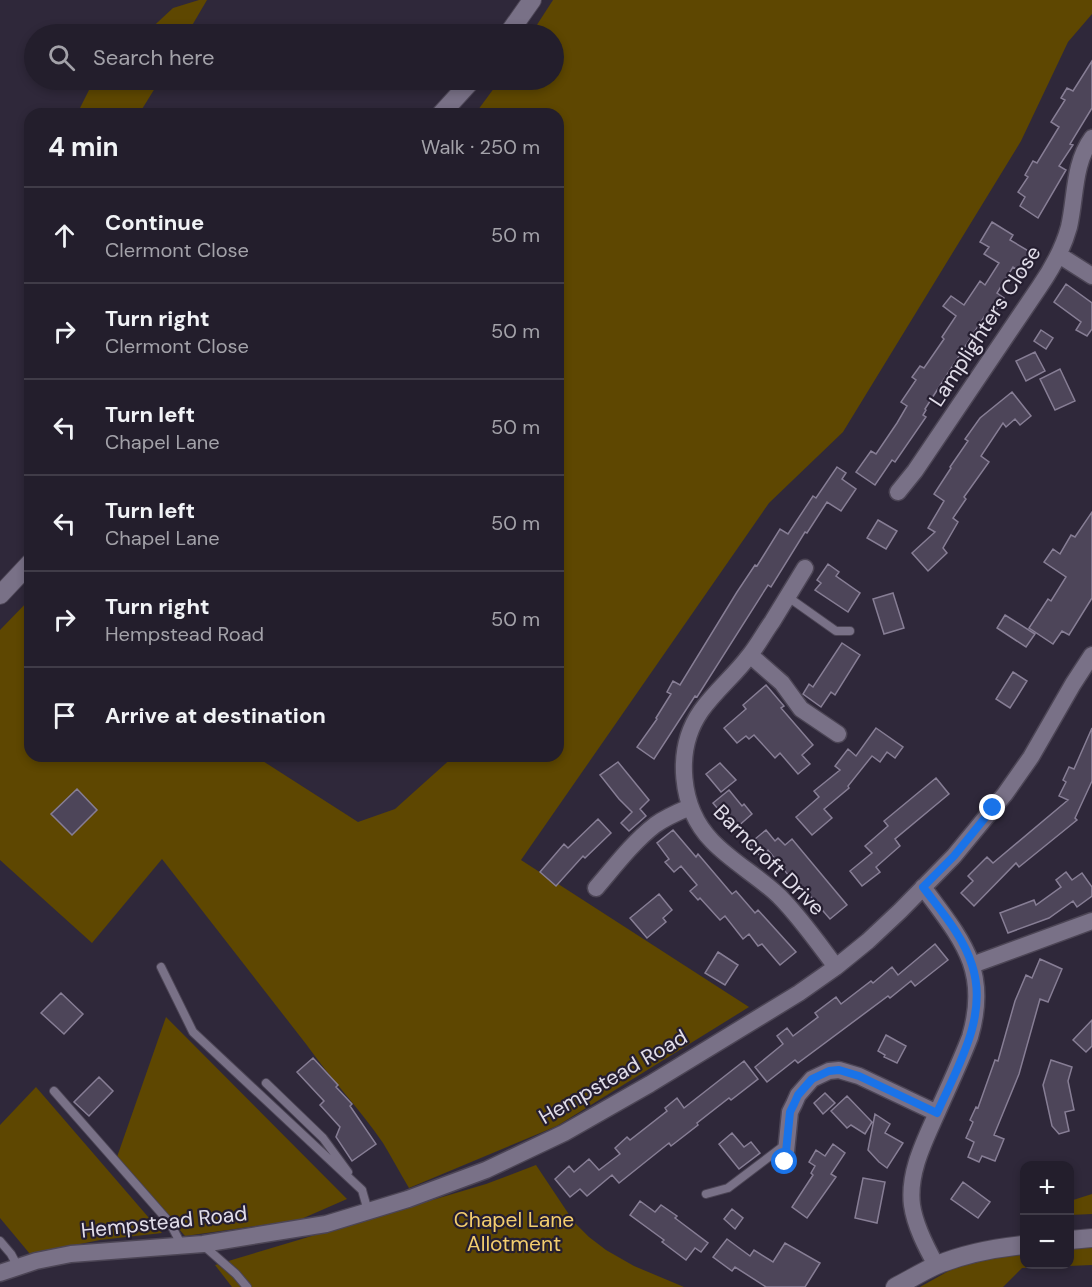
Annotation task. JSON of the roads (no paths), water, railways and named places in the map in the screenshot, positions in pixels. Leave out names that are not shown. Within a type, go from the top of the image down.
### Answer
[{"type":"street","points":[[514,24],[532,0]]},
{"type":"street","points":[[446,108],[463,90]]},
{"type":"street","name":"Lamplighters Close","points":[[898,492],[915,471],[1059,255],[1068,229],[1080,161],[1092,138]]},
{"type":"street","points":[[1059,255],[1092,276]]},
{"type":"street","name":"Barncroft Drive","points":[[806,568],[750,655],[707,703],[693,727],[685,756],[685,785],[690,807],[702,829],[712,841],[780,898],[837,967]]},
{"type":"street","points":[[0,595],[24,569]]},
{"type":"street","points":[[750,655],[782,682],[801,709],[838,734]]},
{"type":"street","name":"Hempstead Road","points":[[0,1273],[36,1261],[71,1254],[202,1245],[327,1224],[408,1199],[486,1170],[564,1133],[799,993],[837,967],[868,941],[954,856],[1023,770],[1092,655]]},
{"type":"street","points":[[596,888],[630,849],[655,825],[690,807]]},
{"type":"street","points":[[923,887],[957,934],[972,964],[977,994],[975,1017],[964,1051],[920,1152],[914,1173],[912,1196],[915,1217],[936,1265]]},
{"type":"street","points":[[972,964],[1092,921]]},
{"type":"street","points":[[785,1162],[790,1112],[798,1095],[812,1079],[829,1071],[839,1070],[859,1076],[937,1113]]},
{"type":"street","points":[[1074,1240],[1092,1238]]},
{"type":"street","points":[[895,1287],[936,1265],[982,1250],[1020,1245]]},
{"type":"lane","points":[[788,597],[836,631],[850,631]]},
{"type":"lane","points":[[161,967],[193,1032],[362,1190]]},
{"type":"lane","points":[[266,1083],[323,1138],[362,1190],[368,1212]]},
{"type":"lane","points":[[54,1091],[170,1223],[182,1246]]},
{"type":"lane","points":[[706,1194],[728,1188],[788,1143]]},
{"type":"lane","points":[[0,1241],[18,1267]]},
{"type":"lane","points":[[202,1245],[236,1274],[247,1287]]},
{"type":"park label","name":"Chapel Lane Allotment","points":[[514,1232]]}]
